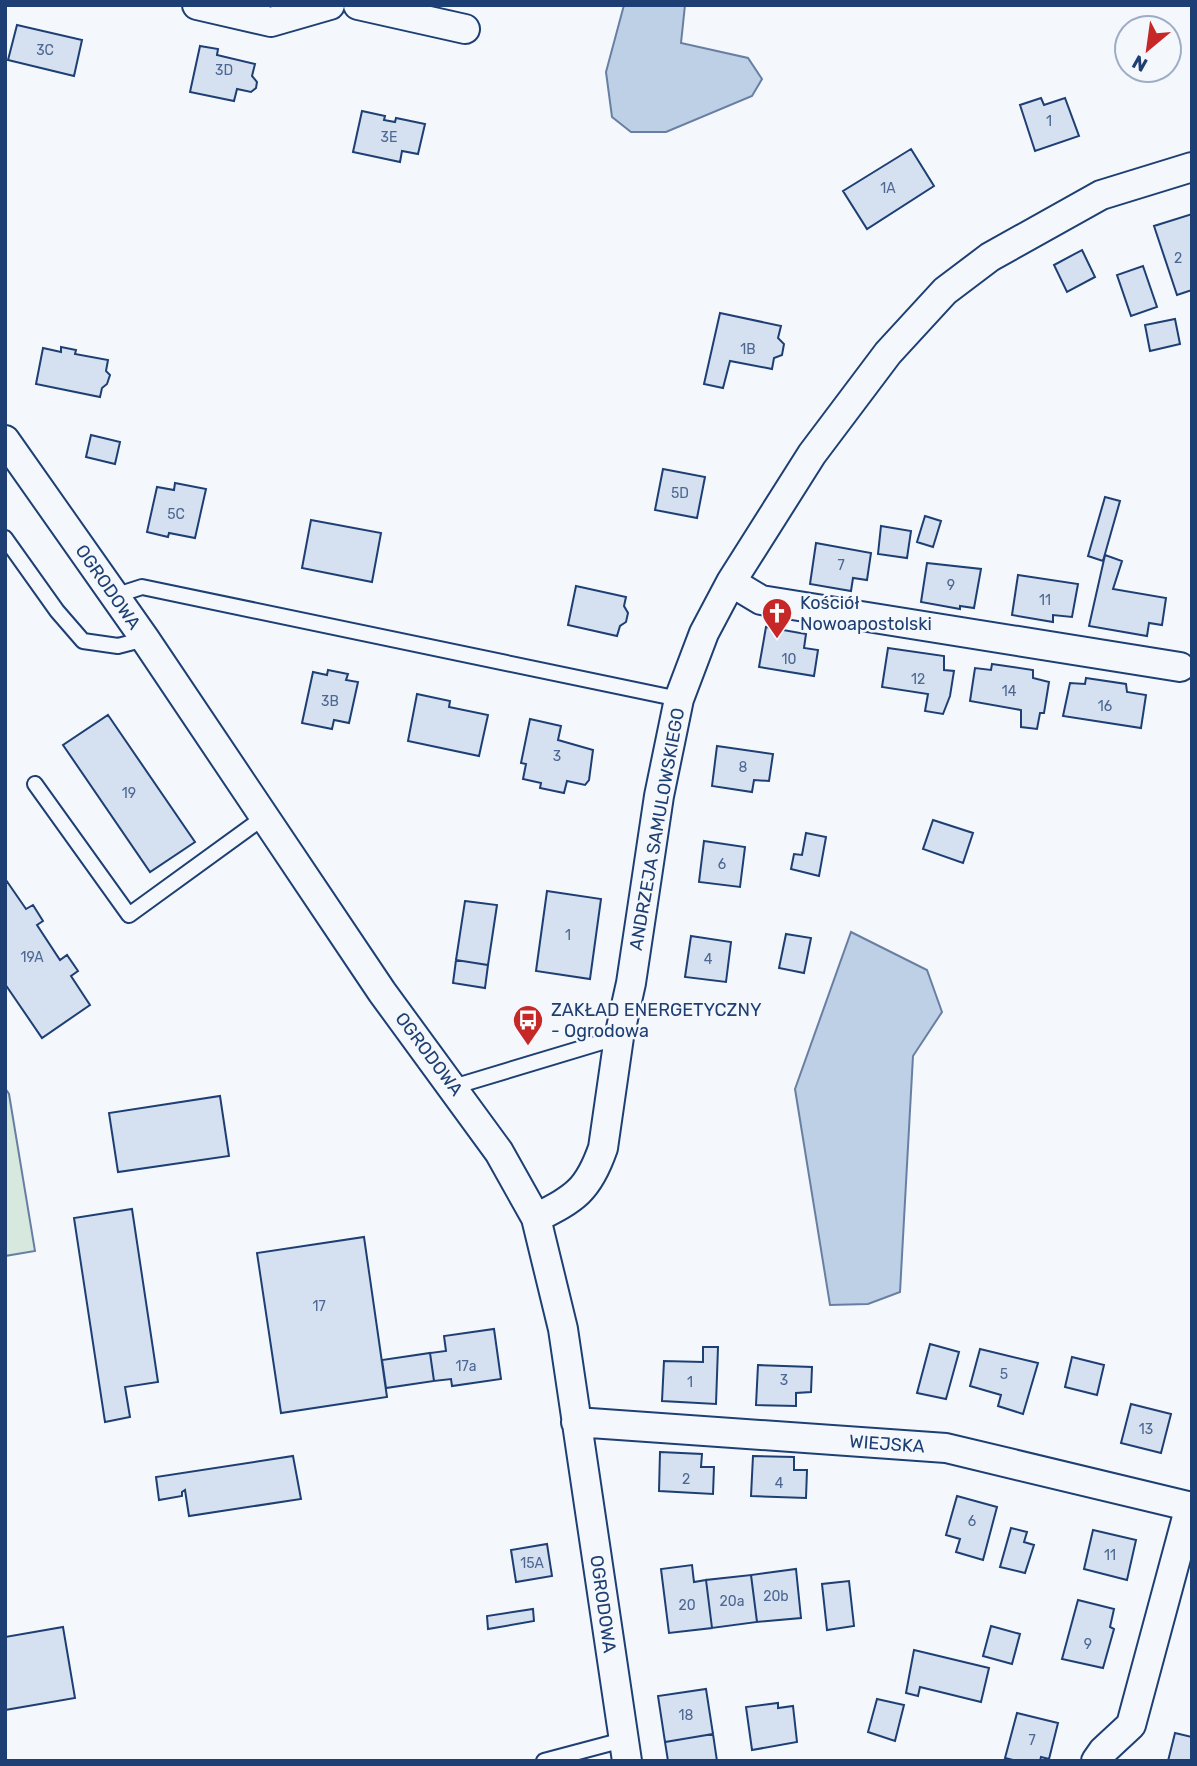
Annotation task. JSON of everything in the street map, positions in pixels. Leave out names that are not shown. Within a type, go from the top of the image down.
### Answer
[{"type":"street","points":[[197,5],[271,22],[330,5]]},
{"type":"street","points":[[358,5],[465,29]]},
{"type":"street","name":"ANDRZEJA SAMULOWSKIEGO","points":[[536,1218],[581,1191],[597,1165],[603,1148],[659,796],[679,699],[704,633],[731,582],[812,454],[888,353],[945,291],[990,257],[1101,195],[1192,167]]},
{"type":"street","name":"OGRODOWA","points":[[5,440],[145,639],[382,992],[499,1152],[536,1218],[563,1329],[625,1750]]},
{"type":"street","points":[[731,582],[761,600],[1180,667]]},
{"type":"street","name":"WIEJSKA","points":[[576,1422],[946,1448],[1191,1505]]},
{"type":"street","points":[[1096,1761],[1102,1751],[1131,1725],[1191,1505]]},
{"type":"lane","points":[[5,538],[57,611],[83,640],[118,646],[145,639]]},
{"type":"lane","points":[[114,596],[142,587],[679,699]]},
{"type":"lane","points":[[35,784],[129,915],[264,817]]},
{"type":"lane","points":[[453,1087],[620,1037]]},
{"type":"lane","points":[[544,1761],[625,1750]]},
{"type":"shaded area","points":[[5,1088],[9,1094],[35,1251],[5,1256]]},
{"type":"water","points":[[624,5],[685,5],[681,43],[748,58],[762,79],[752,96],[666,132],[631,132],[612,117],[606,72]]},
{"type":"water","points":[[851,932],[927,970],[942,1012],[913,1056],[900,1292],[868,1304],[830,1305],[795,1089]]},
{"type":"building","points":[[17,25],[82,40],[74,76],[8,60]]},
{"type":"building","points":[[200,46],[218,49],[217,55],[255,64],[252,76],[257,82],[256,88],[251,92],[237,89],[234,101],[190,92]]},
{"type":"building","points":[[1041,98],[1044,105],[1065,98],[1079,136],[1035,151],[1020,105]]},
{"type":"building","points":[[362,111],[385,116],[384,120],[395,122],[396,118],[425,124],[418,154],[402,151],[400,162],[353,152]]},
{"type":"building","points":[[911,149],[934,186],[867,229],[843,191]]},
{"type":"building","points":[[1192,214],[1192,290],[1177,295],[1154,226]]},
{"type":"building","points":[[1082,250],[1095,277],[1067,292],[1054,265]]},
{"type":"building","points":[[1143,266],[1157,307],[1131,316],[1117,275]]},
{"type":"building","points":[[720,313],[781,326],[778,338],[784,344],[782,355],[774,358],[772,369],[730,361],[723,388],[704,384]]},
{"type":"building","points":[[1175,319],[1180,344],[1150,351],[1145,325]]},
{"type":"building","points":[[61,347],[76,350],[75,354],[108,360],[106,371],[110,375],[100,397],[36,384],[43,348],[61,352]]},
{"type":"building","points":[[91,435],[120,442],[115,464],[86,457]]},
{"type":"building","points":[[663,469],[705,477],[697,518],[655,510]]},
{"type":"building","points":[[175,483],[206,489],[195,538],[169,533],[168,537],[147,532],[157,487],[174,490]]},
{"type":"building","points":[[1105,497],[1120,501],[1103,561],[1088,556]]},
{"type":"building","points":[[925,516],[941,521],[933,547],[917,542]]},
{"type":"building","points":[[311,520],[381,533],[372,582],[302,568]]},
{"type":"building","points":[[881,526],[911,531],[907,558],[878,554]]},
{"type":"building","points":[[816,543],[871,553],[867,580],[853,578],[851,591],[810,584]]},
{"type":"building","points":[[1105,555],[1122,561],[1113,589],[1166,598],[1162,625],[1149,623],[1147,636],[1089,626]]},
{"type":"building","points":[[927,563],[981,569],[974,608],[960,606],[960,609],[921,602]]},
{"type":"building","points":[[1018,575],[1078,584],[1072,617],[1053,615],[1053,622],[1012,615]]},
{"type":"building","points":[[576,586],[626,597],[626,622],[620,626],[617,636],[568,625]]},
{"type":"building","points":[[766,627],[806,634],[804,648],[818,650],[814,676],[759,667]]},
{"type":"building","points":[[888,648],[944,656],[944,670],[954,671],[950,696],[943,714],[925,711],[928,694],[882,687]]},
{"type":"building","points":[[992,664],[1033,670],[1033,678],[1049,682],[1044,713],[1040,713],[1037,729],[1021,727],[1021,710],[970,701],[975,668],[991,670]]},
{"type":"building","points":[[328,670],[348,674],[346,680],[358,682],[349,723],[334,720],[332,729],[302,723],[313,672],[327,675]]},
{"type":"building","points":[[1086,678],[1126,684],[1127,692],[1146,695],[1141,728],[1063,716],[1070,683],[1085,684]]},
{"type":"building","points":[[417,694],[450,701],[449,707],[488,715],[479,756],[408,741]]},
{"type":"building","points":[[108,715],[195,842],[150,872],[63,745]]},
{"type":"building","points":[[530,719],[561,726],[558,740],[593,750],[589,780],[585,785],[567,781],[564,793],[540,788],[541,783],[523,779],[526,764],[521,763]]},
{"type":"building","points":[[717,746],[773,754],[769,781],[754,780],[752,792],[712,786]]},
{"type":"building","points":[[933,820],[973,833],[963,863],[923,849]]},
{"type":"building","points":[[806,833],[826,837],[819,876],[791,869],[794,854],[802,855]]},
{"type":"building","points":[[704,841],[745,847],[740,887],[699,882]]},
{"type":"building","points":[[6,880],[26,909],[33,905],[43,921],[37,925],[60,960],[67,955],[78,971],[71,976],[90,1005],[42,1038],[5,984]]},
{"type":"building","points":[[547,891],[601,899],[590,979],[536,971]]},
{"type":"building","points":[[465,901],[497,905],[488,965],[456,960]]},
{"type":"building","points":[[786,934],[811,938],[804,973],[779,968]]},
{"type":"building","points":[[691,936],[731,942],[726,982],[685,977]]},
{"type":"building","points":[[456,960],[488,965],[485,988],[453,983]]},
{"type":"building","points":[[220,1096],[229,1156],[118,1172],[109,1113]]},
{"type":"building","points":[[132,1209],[158,1382],[125,1387],[130,1417],[105,1422],[74,1218]]},
{"type":"building","points":[[364,1237],[387,1397],[281,1413],[257,1253]]},
{"type":"building","points":[[494,1329],[501,1379],[452,1386],[451,1379],[434,1381],[430,1353],[446,1351],[444,1336]]},
{"type":"building","points":[[930,1344],[959,1352],[946,1399],[917,1393]]},
{"type":"building","points":[[703,1347],[718,1347],[716,1404],[662,1401],[664,1361],[703,1362]]},
{"type":"building","points":[[980,1349],[1038,1363],[1023,1414],[998,1406],[1001,1395],[970,1386]]},
{"type":"building","points":[[430,1353],[434,1381],[386,1388],[382,1360]]},
{"type":"building","points":[[1072,1357],[1104,1365],[1097,1395],[1065,1387]]},
{"type":"building","points":[[758,1365],[812,1367],[811,1392],[796,1393],[796,1406],[756,1405]]},
{"type":"building","points":[[1131,1404],[1171,1414],[1161,1453],[1121,1443]]},
{"type":"building","points":[[660,1452],[702,1454],[701,1467],[714,1467],[713,1494],[659,1491]]},
{"type":"building","points":[[293,1456],[301,1499],[189,1516],[185,1490],[182,1496],[159,1500],[156,1477]]},
{"type":"building","points":[[753,1456],[794,1457],[794,1470],[807,1470],[806,1498],[751,1496]]},
{"type":"building","points":[[957,1496],[997,1507],[983,1560],[956,1552],[960,1539],[946,1535]]},
{"type":"building","points":[[1011,1528],[1027,1532],[1024,1542],[1034,1545],[1025,1573],[1000,1567]]},
{"type":"building","points":[[1093,1530],[1136,1540],[1127,1580],[1084,1569]]},
{"type":"building","points":[[547,1544],[552,1576],[516,1582],[511,1550]]},
{"type":"building","points":[[692,1565],[694,1582],[706,1580],[712,1628],[669,1633],[661,1569]]},
{"type":"building","points":[[796,1569],[801,1618],[757,1622],[751,1575]]},
{"type":"building","points":[[751,1575],[757,1622],[712,1628],[706,1580]]},
{"type":"building","points":[[849,1581],[854,1626],[827,1630],[822,1584]]},
{"type":"building","points":[[1078,1600],[1114,1609],[1110,1627],[1114,1629],[1103,1668],[1062,1659]]},
{"type":"building","points":[[533,1609],[534,1621],[488,1629],[487,1616]]},
{"type":"building","points":[[991,1626],[1020,1634],[1012,1664],[983,1656]]},
{"type":"building","points":[[63,1627],[75,1698],[5,1710],[5,1637]]},
{"type":"building","points":[[914,1650],[989,1668],[981,1702],[920,1687],[918,1696],[906,1693]]},
{"type":"building","points":[[706,1689],[713,1734],[665,1742],[658,1696]]},
{"type":"building","points":[[877,1699],[904,1705],[895,1741],[868,1732]]},
{"type":"building","points":[[778,1703],[778,1708],[793,1706],[797,1742],[752,1750],[746,1707]]},
{"type":"building","points":[[1017,1713],[1058,1723],[1049,1759],[1041,1757],[1040,1761],[1017,1761],[1005,1758]]},
{"type":"building","points":[[1175,1733],[1192,1737],[1192,1761],[1168,1761]]},
{"type":"building","points":[[713,1734],[717,1761],[668,1761],[665,1742]]},
{"type":"place","name":"Kościół Nowoapostolski","points":[[777,640]]},
{"type":"place","name":"ZAKŁAD ENERGETYCZNY - Ogrodowa","points":[[528,1047]]}]
